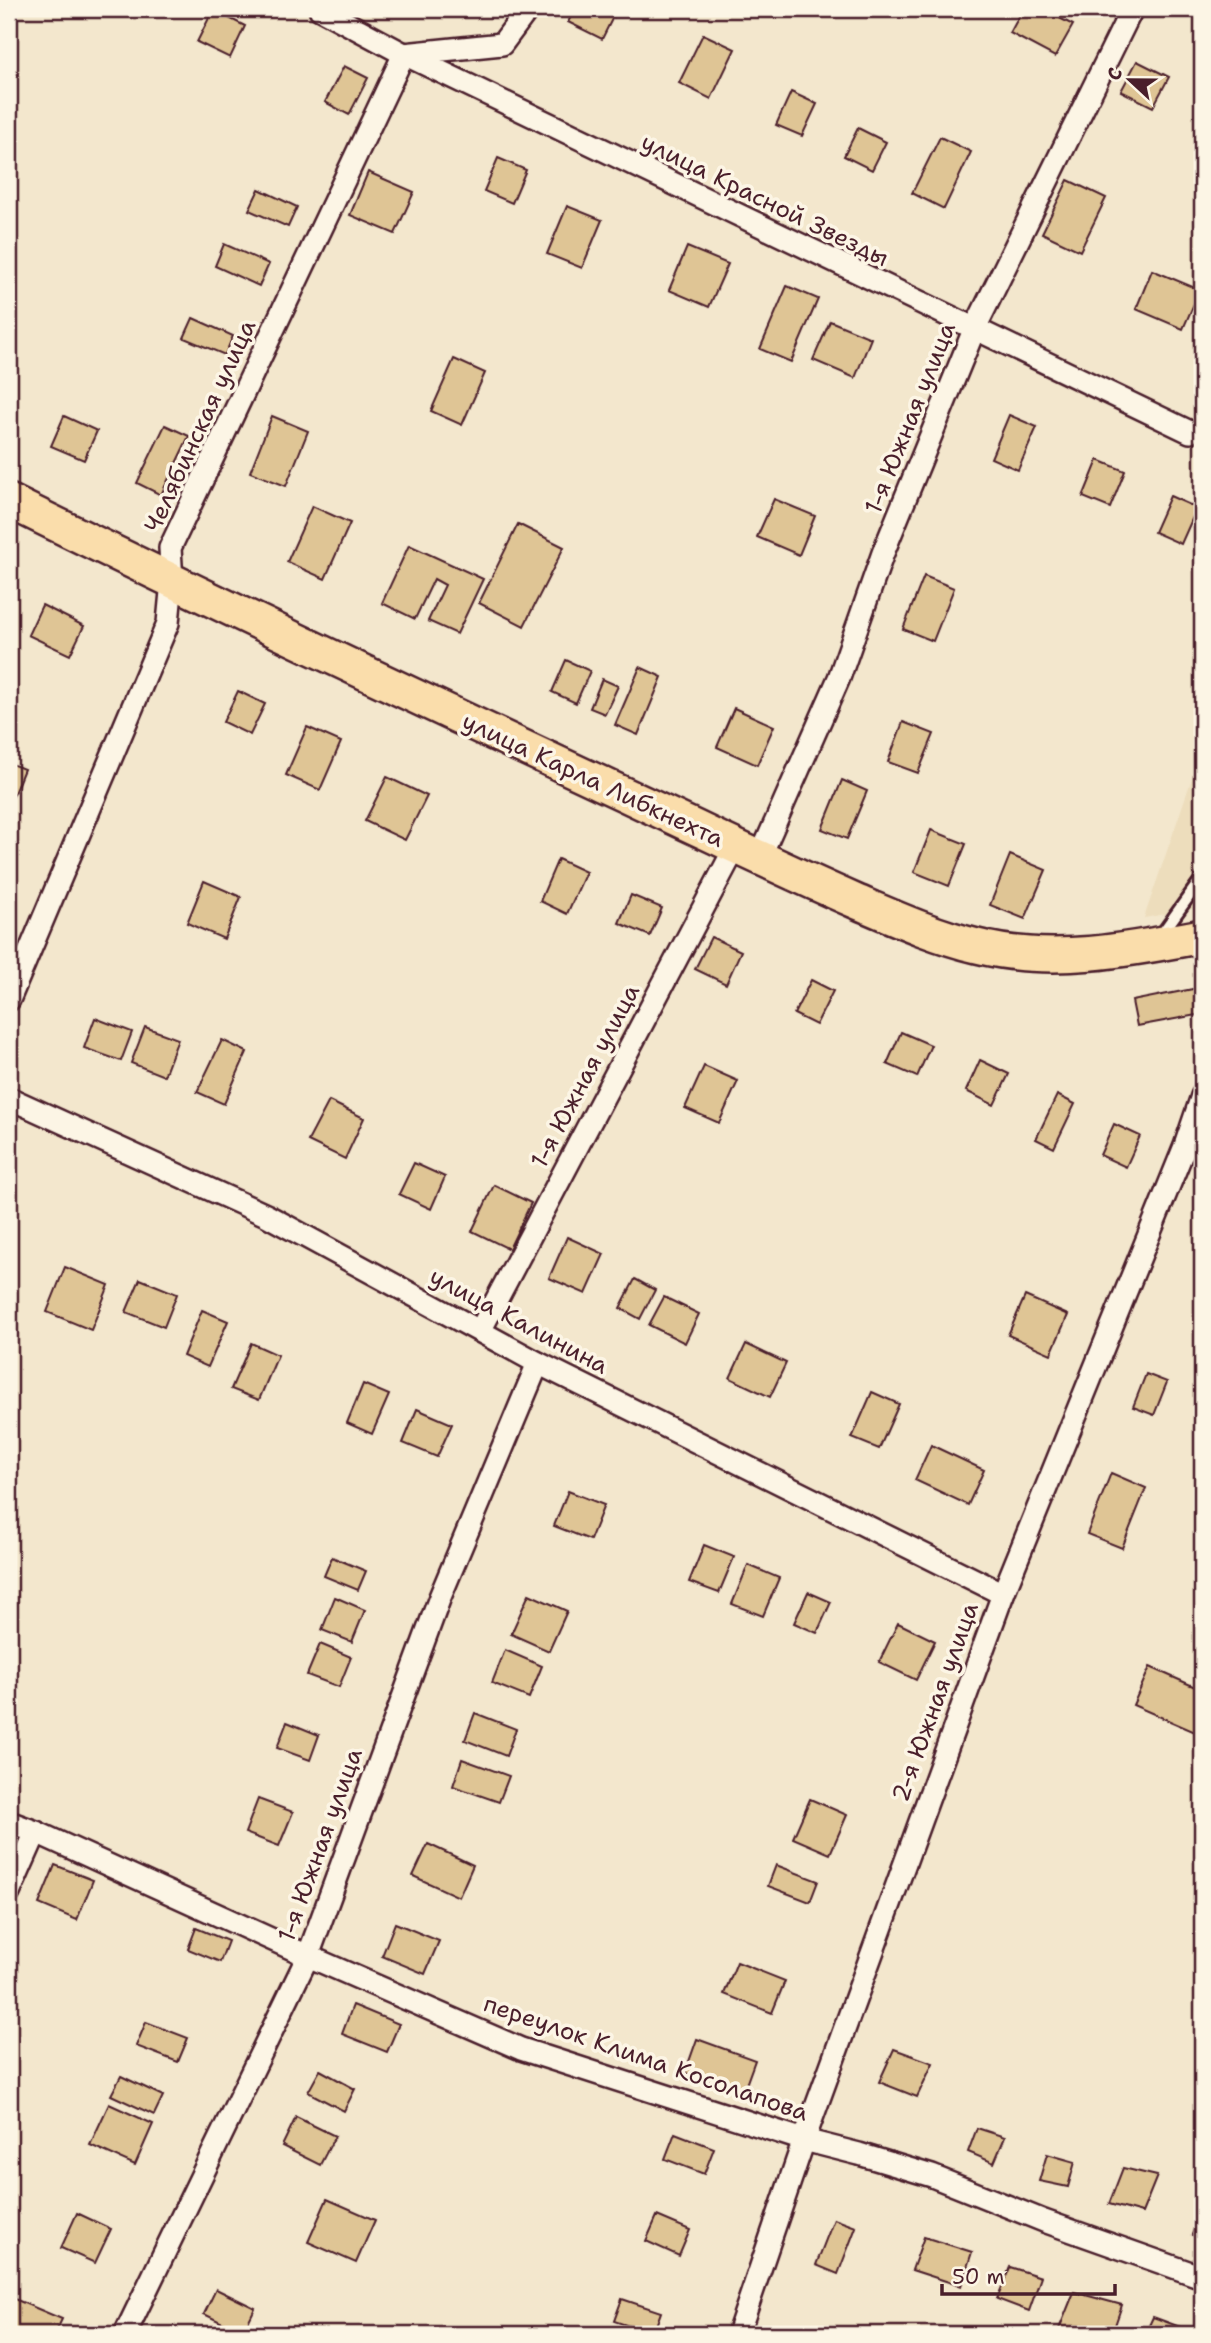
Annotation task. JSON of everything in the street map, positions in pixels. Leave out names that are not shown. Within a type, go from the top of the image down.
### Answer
[{"type":"main road","name":"улица Карла Либкнехта","points":[[9,502],[172,582],[748,852],[929,932],[979,947],[1075,956],[1202,936]]},
{"type":"street","name":"улица Красной Звезды","points":[[320,9],[404,54],[1190,432]]},
{"type":"street","points":[[404,54],[502,44],[528,9]]},
{"type":"street","name":"1-я Южная улица","points":[[480,1331],[748,852],[839,678],[883,553],[974,330],[1132,9]]},
{"type":"street","name":"Челябинская улица","points":[[9,1000],[168,623],[172,582],[170,548],[404,54]]},
{"type":"street","name":"2-я Южная улица","points":[[738,2334],[804,2140],[1003,1594],[1194,1149],[1202,1096]]},
{"type":"street","name":"улица Калинина","points":[[9,1098],[266,1215],[538,1363],[1003,1594]]},
{"type":"street","name":"1-я Южная улица","points":[[125,2334],[308,1956],[440,1597],[538,1363]]},
{"type":"street","name":"переулок Клима Косолапова","points":[[9,1822],[521,2049],[804,2140],[932,2176],[1044,2221],[1202,2277]]},
{"type":"street","points":[[9,1893],[36,1832]]},
{"type":"lane","points":[[1154,945],[1202,878]]},
{"type":"shaded area","points":[[1202,749],[1202,907],[1144,918]]},
{"type":"building","points":[[575,9],[617,9],[602,39],[568,22]]},
{"type":"building","points":[[1023,9],[1042,9],[1073,25],[1055,57],[1010,33]]},
{"type":"building","points":[[213,10],[245,26],[230,58],[197,42]]},
{"type":"building","points":[[703,34],[735,49],[711,99],[679,83]]},
{"type":"building","points":[[1137,61],[1169,77],[1153,107],[1121,91]]},
{"type":"building","points":[[344,66],[368,78],[349,115],[325,102]]},
{"type":"building","points":[[791,92],[817,104],[802,136],[776,125]]},
{"type":"building","points":[[858,128],[886,142],[872,170],[844,156]]},
{"type":"building","points":[[940,137],[971,152],[944,209],[912,193]]},
{"type":"building","points":[[498,158],[526,170],[512,203],[484,191]]},
{"type":"building","points":[[368,172],[414,192],[395,234],[350,215]]},
{"type":"building","points":[[1068,180],[1106,198],[1080,251],[1042,233]]},
{"type":"building","points":[[259,189],[297,207],[288,227],[249,210]]},
{"type":"building","points":[[567,206],[602,220],[582,268],[547,254]]},
{"type":"building","points":[[224,244],[269,264],[259,286],[215,266]]},
{"type":"building","points":[[687,247],[728,264],[709,307],[669,290]]},
{"type":"building","points":[[1152,270],[1200,290],[1183,329],[1136,309]]},
{"type":"building","points":[[787,286],[818,299],[791,362],[760,349]]},
{"type":"building","points":[[193,318],[233,336],[225,355],[184,338]]},
{"type":"building","points":[[830,321],[871,338],[855,378],[813,360]]},
{"type":"building","points":[[454,359],[485,373],[462,425],[431,411]]},
{"type":"building","points":[[1009,415],[1037,427],[1018,470],[991,458]]},
{"type":"building","points":[[64,416],[97,431],[84,460],[51,446]]},
{"type":"building","points":[[272,416],[308,431],[286,486],[250,472]]},
{"type":"building","points":[[165,425],[189,436],[161,495],[137,483]]},
{"type":"building","points":[[1098,460],[1125,471],[1110,508],[1083,497]]},
{"type":"building","points":[[1170,496],[1197,508],[1181,544],[1154,532]]},
{"type":"building","points":[[774,499],[815,516],[799,555],[757,537]]},
{"type":"building","points":[[312,506],[350,523],[325,579],[287,562]]},
{"type":"building","points":[[518,524],[564,547],[524,626],[479,603]]},
{"type":"building","points":[[409,545],[483,579],[457,634],[428,621],[445,585],[434,579],[415,619],[382,603]]},
{"type":"building","points":[[924,576],[954,588],[933,641],[903,629]]},
{"type":"building","points":[[42,605],[84,626],[70,655],[28,635]]},
{"type":"building","points":[[566,660],[590,671],[576,703],[552,692]]},
{"type":"building","points":[[640,667],[662,677],[638,735],[615,725]]},
{"type":"building","points":[[602,679],[618,686],[605,714],[590,708]]},
{"type":"building","points":[[238,691],[265,704],[250,735],[223,722]]},
{"type":"building","points":[[734,708],[774,726],[757,765],[717,747]]},
{"type":"building","points":[[903,722],[934,734],[918,773],[888,762]]},
{"type":"building","points":[[307,727],[341,742],[320,790],[286,775]]},
{"type":"building","points":[[9,763],[24,769],[13,796],[9,794]]},
{"type":"building","points":[[387,777],[427,796],[405,840],[365,821]]},
{"type":"building","points":[[842,780],[867,791],[847,839],[822,829]]},
{"type":"building","points":[[931,830],[966,844],[949,886],[914,872]]},
{"type":"building","points":[[1010,855],[1046,870],[1025,919],[990,905]]},
{"type":"building","points":[[558,859],[586,872],[567,914],[540,901]]},
{"type":"building","points":[[204,881],[241,897],[224,939],[187,923]]},
{"type":"building","points":[[631,895],[662,908],[650,936],[619,923]]},
{"type":"building","points":[[711,937],[741,951],[726,984],[695,969]]},
{"type":"building","points":[[811,980],[833,991],[816,1025],[794,1014]]},
{"type":"building","points":[[1198,988],[1202,1014],[1137,1026],[1132,1001]]},
{"type":"building","points":[[95,1018],[132,1032],[121,1061],[84,1048]]},
{"type":"building","points":[[145,1027],[178,1039],[164,1076],[131,1063]]},
{"type":"building","points":[[901,1032],[931,1045],[917,1077],[887,1064]]},
{"type":"building","points":[[222,1040],[247,1052],[224,1104],[197,1092]]},
{"type":"building","points":[[980,1060],[1009,1074],[994,1105],[966,1091]]},
{"type":"building","points":[[704,1066],[738,1081],[719,1123],[685,1108]]},
{"type":"building","points":[[1057,1095],[1075,1104],[1054,1148],[1036,1139]]},
{"type":"building","points":[[329,1101],[364,1118],[345,1159],[308,1141]]},
{"type":"building","points":[[1114,1124],[1140,1136],[1126,1167],[1100,1155]]},
{"type":"building","points":[[414,1163],[445,1177],[431,1209],[399,1194]]},
{"type":"building","points":[[494,1185],[531,1203],[509,1249],[472,1231]]},
{"type":"building","points":[[567,1237],[604,1254],[586,1294],[549,1278]]},
{"type":"building","points":[[65,1267],[109,1285],[91,1330],[47,1312]]},
{"type":"building","points":[[140,1279],[177,1294],[164,1327],[126,1312]]},
{"type":"building","points":[[635,1279],[655,1290],[640,1319],[620,1308]]},
{"type":"building","points":[[1025,1296],[1068,1315],[1051,1354],[1008,1335]]},
{"type":"building","points":[[664,1297],[699,1314],[685,1343],[649,1325]]},
{"type":"building","points":[[202,1310],[228,1321],[208,1367],[183,1356]]},
{"type":"building","points":[[251,1343],[278,1355],[259,1400],[231,1389]]},
{"type":"building","points":[[746,1344],[786,1363],[770,1397],[730,1378]]},
{"type":"building","points":[[1146,1374],[1167,1382],[1154,1415],[1133,1407]]},
{"type":"building","points":[[363,1384],[389,1395],[372,1434],[347,1423]]},
{"type":"building","points":[[872,1392],[899,1404],[879,1449],[852,1438]]},
{"type":"building","points":[[417,1409],[452,1424],[437,1457],[403,1443]]},
{"type":"building","points":[[931,1445],[984,1470],[968,1505],[915,1480]]},
{"type":"building","points":[[1111,1473],[1146,1488],[1122,1548],[1087,1534]]},
{"type":"building","points":[[568,1491],[604,1505],[590,1540],[554,1526]]},
{"type":"building","points":[[704,1545],[734,1557],[719,1593],[689,1582]]},
{"type":"building","points":[[332,1557],[366,1571],[358,1590],[324,1576]]},
{"type":"building","points":[[748,1565],[779,1578],[763,1616],[732,1604]]},
{"type":"building","points":[[808,1592],[831,1602],[817,1633],[794,1623]]},
{"type":"building","points":[[529,1594],[567,1611],[549,1651],[511,1634]]},
{"type":"building","points":[[335,1597],[365,1610],[352,1642],[322,1630]]},
{"type":"building","points":[[898,1623],[935,1641],[916,1680],[879,1662]]},
{"type":"building","points":[[320,1644],[351,1657],[339,1687],[307,1675]]},
{"type":"building","points":[[505,1650],[542,1666],[529,1698],[492,1683]]},
{"type":"building","points":[[1150,1667],[1202,1690],[1202,1735],[1133,1705]]},
{"type":"building","points":[[475,1713],[516,1729],[506,1756],[465,1740]]},
{"type":"building","points":[[287,1722],[319,1735],[310,1760],[277,1748]]},
{"type":"building","points":[[462,1759],[509,1776],[499,1802],[453,1786]]},
{"type":"building","points":[[258,1799],[293,1812],[279,1846],[245,1833]]},
{"type":"building","points":[[810,1799],[847,1815],[830,1854],[793,1838]]},
{"type":"building","points":[[428,1844],[473,1865],[459,1897],[413,1876]]},
{"type":"building","points":[[55,1865],[93,1880],[77,1920],[39,1904]]},
{"type":"building","points":[[776,1865],[818,1881],[810,1902],[768,1886]]},
{"type":"building","points":[[395,1923],[439,1941],[425,1974],[382,1956]]},
{"type":"building","points":[[196,1928],[228,1941],[220,1962],[188,1949]]},
{"type":"building","points":[[737,1962],[785,1981],[772,2013],[724,1994]]},
{"type":"building","points":[[353,2005],[399,2024],[387,2052],[342,2034]]},
{"type":"building","points":[[146,2022],[188,2038],[178,2062],[136,2046]]},
{"type":"building","points":[[697,2039],[755,2060],[743,2093],[685,2073]]},
{"type":"building","points":[[894,2049],[933,2063],[917,2097],[879,2082]]},
{"type":"building","points":[[320,2070],[355,2089],[344,2111],[308,2092]]},
{"type":"building","points":[[121,2076],[163,2096],[154,2115],[111,2095]]},
{"type":"building","points":[[109,2104],[153,2124],[135,2165],[90,2145]]},
{"type":"building","points":[[296,2117],[335,2136],[320,2165],[282,2146]]},
{"type":"building","points":[[977,2128],[1005,2137],[994,2163],[968,2152]]},
{"type":"building","points":[[675,2133],[714,2148],[704,2174],[665,2159]]},
{"type":"building","points":[[1047,2154],[1075,2162],[1068,2187],[1039,2181]]},
{"type":"building","points":[[1123,2168],[1157,2176],[1142,2213],[1109,2204]]},
{"type":"building","points":[[327,2199],[375,2220],[356,2263],[308,2242]]},
{"type":"building","points":[[1200,2212],[1202,2213],[1202,2239],[1192,2235]]},
{"type":"building","points":[[77,2213],[111,2229],[95,2263],[61,2248]]},
{"type":"building","points":[[657,2216],[690,2230],[679,2256],[646,2241]]},
{"type":"building","points":[[834,2219],[856,2227],[838,2274],[816,2265]]},
{"type":"building","points":[[924,2237],[972,2252],[961,2286],[912,2270]]},
{"type":"building","points":[[1010,2267],[1041,2277],[1029,2311],[997,2299]]},
{"type":"building","points":[[216,2289],[255,2308],[243,2333],[204,2314]]},
{"type":"building","points":[[1074,2292],[1122,2305],[1112,2334],[1057,2334]]},
{"type":"building","points":[[12,2298],[62,2319],[55,2334],[9,2334],[9,2306]]},
{"type":"building","points":[[622,2299],[661,2312],[653,2334],[614,2321]]},
{"type":"building","points":[[1153,2317],[1194,2332],[1145,2334]]}]
